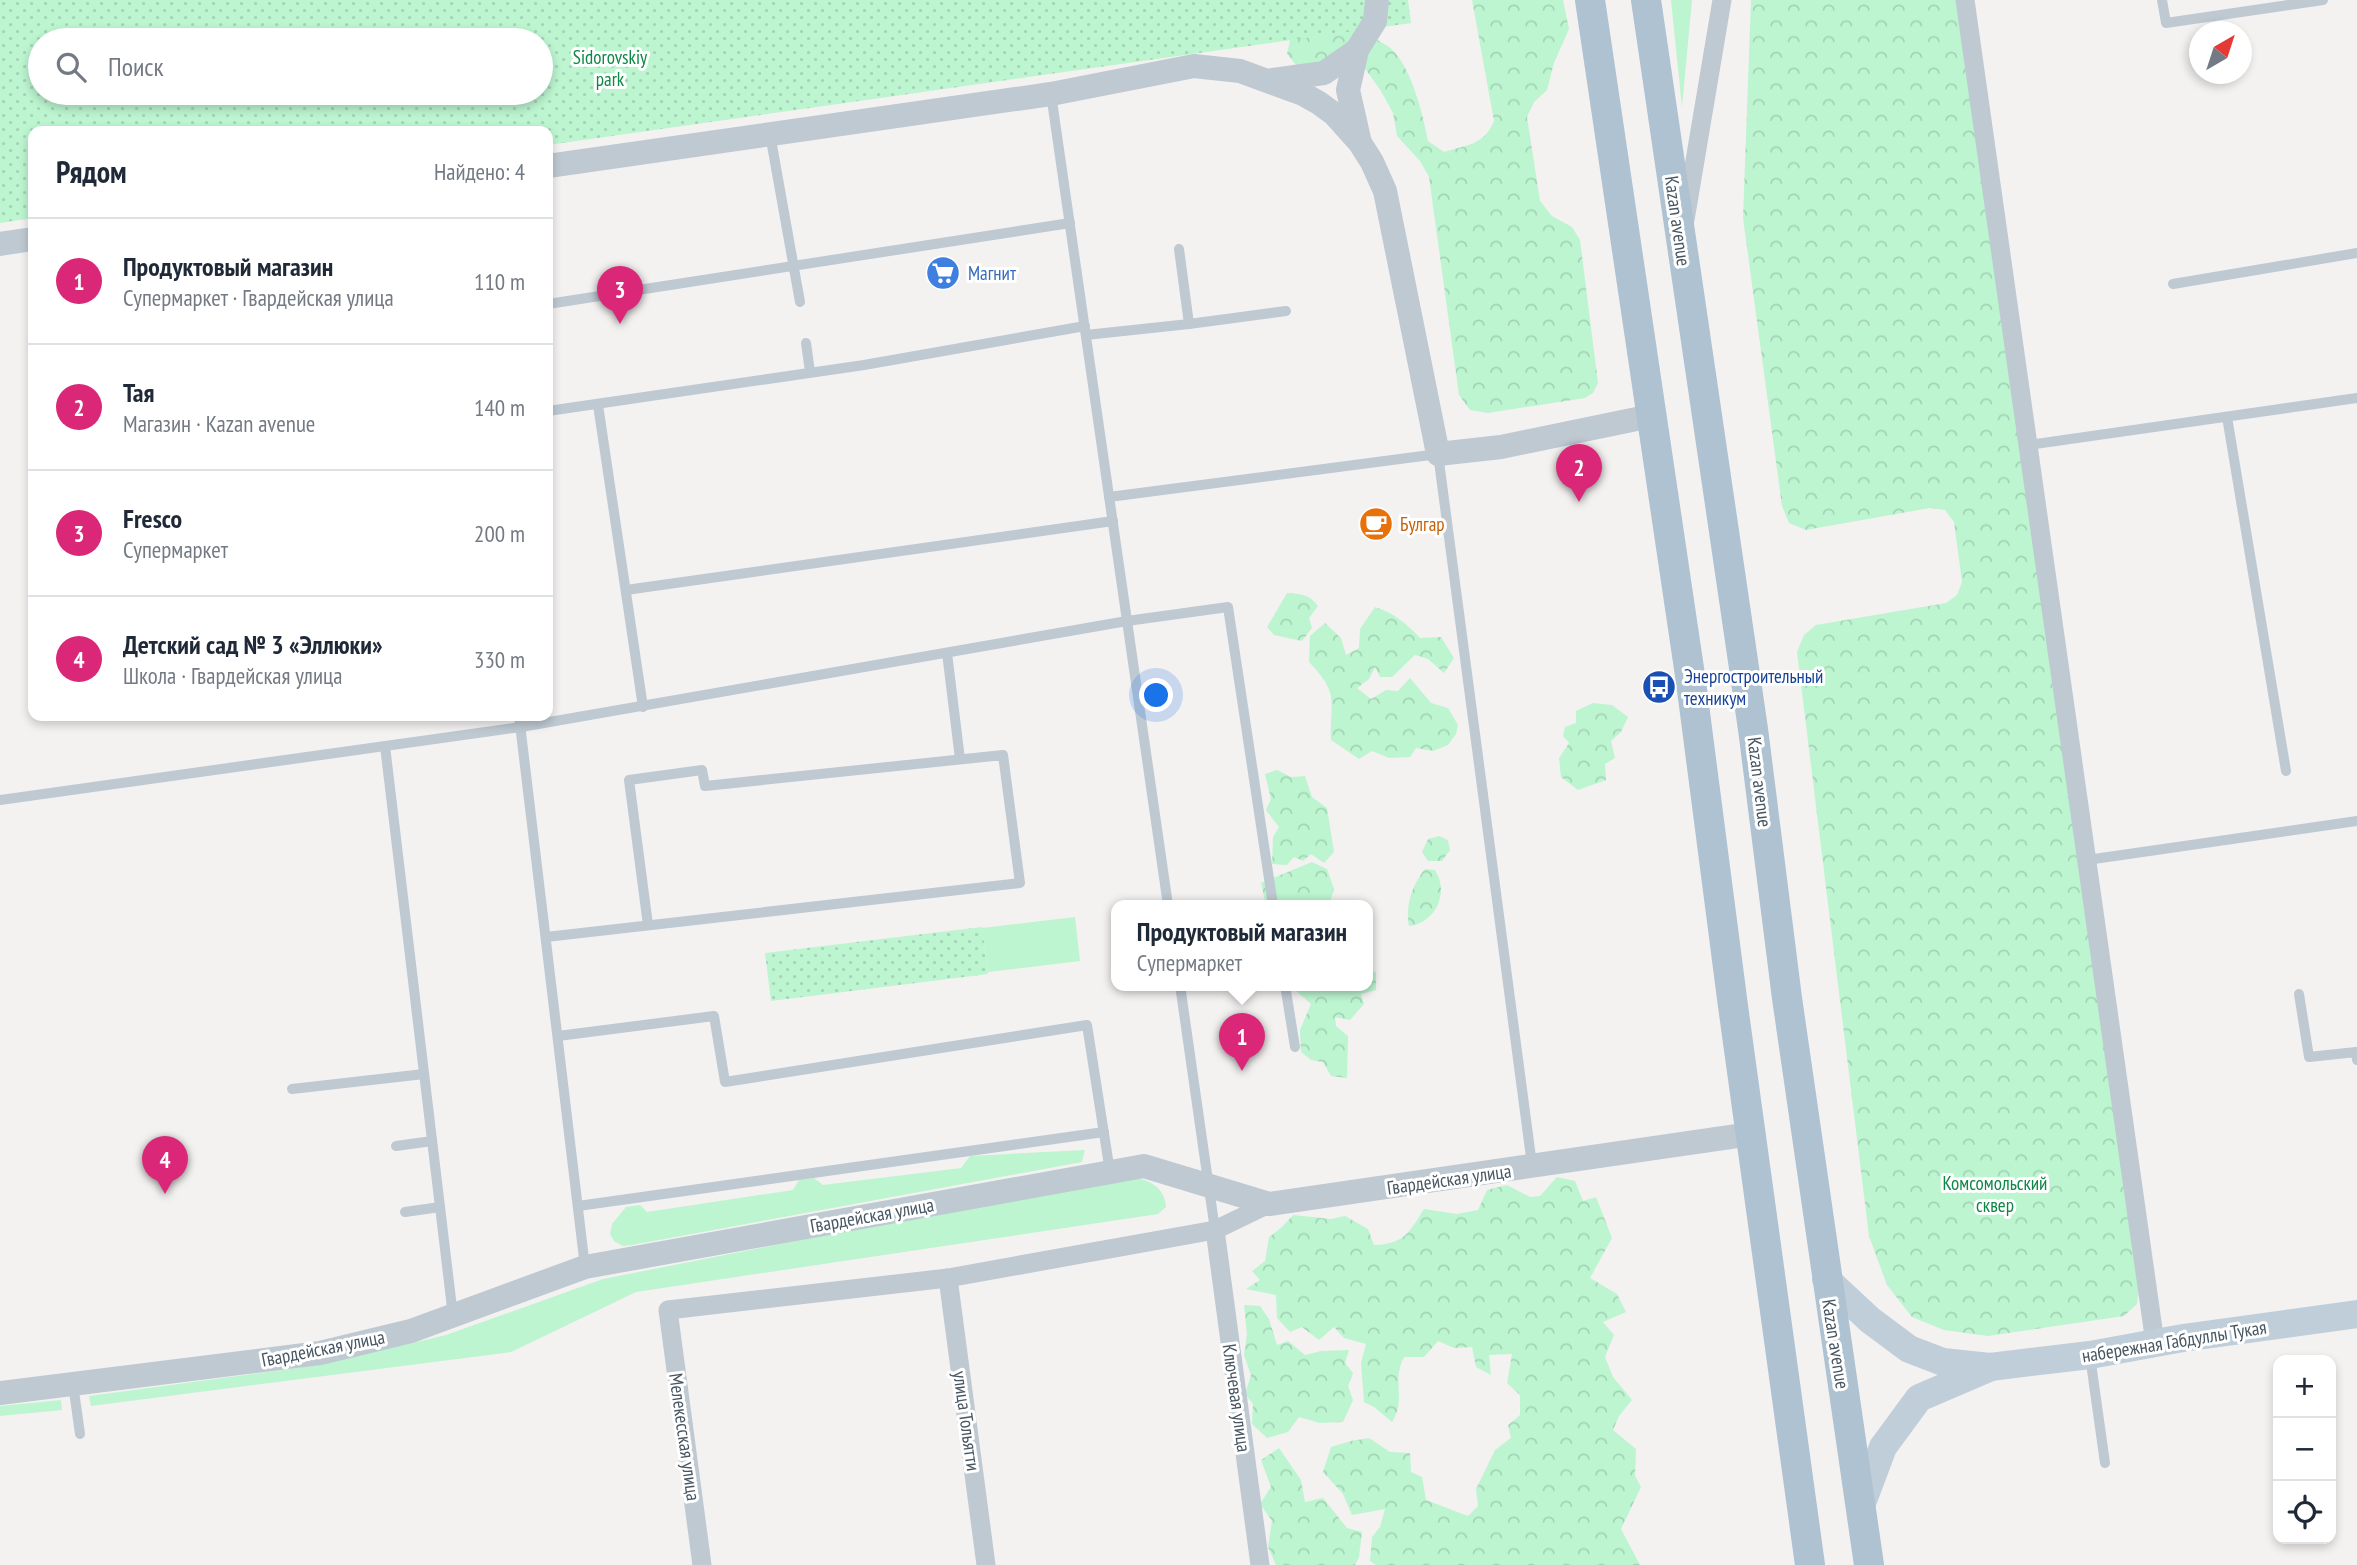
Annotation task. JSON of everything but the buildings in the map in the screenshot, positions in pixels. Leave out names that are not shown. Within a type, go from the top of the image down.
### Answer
[{"type":"main road","points":[[1590,0],[1692,682],[1811,1565]]},
{"type":"main road","name":"Kazan avenue","points":[[1646,0],[1753,729],[1788,1011],[1869,1565]]},
{"type":"main road","name":"набережная Габдуллы Тукая","points":[[1826,1279],[1870,1320],[1909,1349],[1943,1362],[1990,1367],[2090,1355],[2357,1314]]},
{"type":"main road","name":"набережная Габдуллы Тукая","points":[[1861,1503],[1883,1447],[1920,1398],[1990,1367]]},
{"type":"street","points":[[1360,143],[1348,90],[1357,50],[1375,21],[1377,0]]},
{"type":"street","points":[[1681,245],[1722,0]]},
{"type":"street","points":[[1965,0],[2155,1343]]},
{"type":"street","points":[[1268,80],[1324,73],[1357,50]]},
{"type":"street","points":[[553,165],[1051,94],[1194,66],[1229,69],[1268,80],[1319,103],[1360,143],[1372,162],[1385,191],[1438,454],[1500,447],[1651,416]]},
{"type":"street","points":[[0,244],[28,240]]},
{"type":"street","name":"Гвардейская улица","points":[[0,1393],[320,1353],[411,1331],[585,1267],[1144,1166],[1269,1203],[1751,1134]]},
{"type":"street","points":[[948,1278],[1215,1230],[1269,1203]]},
{"type":"street","name":"Ключевая улица","points":[[1215,1230],[1260,1565]]},
{"type":"street","name":"Мелекесская улица","points":[[702,1565],[668,1310],[948,1278]]},
{"type":"street","name":"улица Тольятти","points":[[948,1278],[986,1565]]},
{"type":"lane","points":[[2162,0],[2166,23],[2323,0]]},
{"type":"lane","points":[[1051,94],[1167,900]]},
{"type":"lane","points":[[770,134],[800,302]]},
{"type":"lane","points":[[553,303],[1070,223]]},
{"type":"lane","points":[[1179,249],[1189,324]]},
{"type":"lane","points":[[2174,284],[2357,253]]},
{"type":"lane","points":[[553,410],[1086,331],[1189,324],[1286,311]]},
{"type":"lane","points":[[806,343],[810,372]]},
{"type":"lane","points":[[2028,445],[2357,398]]},
{"type":"lane","points":[[598,405],[643,707]]},
{"type":"lane","points":[[2227,416],[2286,771]]},
{"type":"lane","points":[[1110,497],[1438,454],[1532,1167]]},
{"type":"lane","points":[[626,590],[1113,521]]},
{"type":"lane","points":[[0,800],[521,727],[1127,621],[1228,607],[1272,900]]},
{"type":"lane","points":[[947,653],[960,759]]},
{"type":"lane","points":[[520,721],[585,1267]]},
{"type":"lane","points":[[385,746],[453,1316]]},
{"type":"lane","points":[[545,937],[1020,883],[1003,755],[705,786],[702,770],[629,780],[648,925]]},
{"type":"lane","points":[[2087,860],[2357,821]]},
{"type":"lane","points":[[1181,991],[1215,1230]]},
{"type":"lane","points":[[1286,991],[1295,1047]]},
{"type":"lane","points":[[2299,994],[2309,1057],[2356,1052],[2357,1060]]},
{"type":"lane","points":[[558,1036],[714,1016],[724,1082],[1087,1025],[1110,1172]]},
{"type":"lane","points":[[292,1089],[424,1074]]},
{"type":"lane","points":[[578,1206],[1104,1132]]},
{"type":"lane","points":[[396,1146],[432,1141]]},
{"type":"lane","points":[[405,1212],[440,1207]]},
{"type":"lane","points":[[2090,1355],[2105,1463]]},
{"type":"lane","points":[[73,1384],[80,1434]]},
{"type":"green space","name":"Sidorovskiy park","points":[[0,0],[1408,0],[1411,23],[553,144],[553,126],[28,126],[28,219],[0,223]]},
{"type":"green space","points":[[1472,0],[1563,0],[1569,29],[1554,63],[1547,90],[1534,102],[1527,117],[1540,201],[1552,216],[1572,227],[1580,240],[1598,383],[1593,393],[1585,398],[1488,413],[1470,410],[1459,395],[1429,177],[1420,161],[1397,136],[1393,113],[1366,70],[1349,60],[1315,67],[1296,65],[1287,54],[1291,36],[1340,22],[1378,40],[1397,55],[1410,77],[1428,141],[1444,152],[1460,148],[1480,140],[1494,121]]},
{"type":"green space","points":[[1671,0],[1692,0],[1682,107]]},
{"type":"green space","name":"Комсомольский сквер","points":[[1751,0],[1956,0],[2139,1287],[2137,1304],[2124,1316],[1988,1336],[1944,1330],[1912,1317],[1887,1285],[1869,1236],[1797,652],[1804,635],[1816,625],[1946,603],[1957,595],[1962,582],[1954,522],[1945,510],[1930,508],[1806,530],[1789,523],[1782,506],[1743,218]]},
{"type":"green space","points":[[1287,593],[1304,595],[1318,606],[1309,618],[1312,628],[1302,641],[1274,635],[1267,627]]},
{"type":"green space","points":[[1375,607],[1399,619],[1420,638],[1441,637],[1454,658],[1444,673],[1428,659],[1415,655],[1392,677],[1380,677],[1375,667],[1369,679],[1357,688],[1371,699],[1386,690],[1398,691],[1410,678],[1431,703],[1448,708],[1458,725],[1456,734],[1448,745],[1433,751],[1416,748],[1410,757],[1389,758],[1372,751],[1359,759],[1331,740],[1331,698],[1325,682],[1309,662],[1310,636],[1325,623],[1341,638],[1346,655],[1359,648],[1360,629]]},
{"type":"green space","points":[[1593,703],[1612,705],[1628,717],[1621,732],[1611,741],[1615,758],[1605,764],[1606,780],[1578,790],[1561,777],[1559,758],[1569,743],[1563,736],[1565,727],[1576,723],[1576,711]]},
{"type":"green space","points":[[1277,770],[1291,777],[1305,776],[1312,797],[1327,808],[1334,852],[1324,863],[1311,854],[1303,861],[1294,857],[1287,865],[1272,864],[1273,837],[1279,827],[1266,810],[1271,799],[1265,774]]},
{"type":"green space","points":[[1439,836],[1448,840],[1450,850],[1442,861],[1428,861],[1422,852],[1428,839]]},
{"type":"green space","points":[[1312,862],[1327,869],[1334,889],[1331,900],[1265,900],[1261,883]]},
{"type":"green space","points":[[1425,869],[1435,870],[1441,888],[1440,897],[1433,913],[1418,924],[1409,926],[1411,896]]},
{"type":"green space","points":[[1075,917],[1080,961],[988,972],[982,928]]},
{"type":"green space","points":[[982,927],[988,974],[771,1001],[765,953]]},
{"type":"green space","points":[[1373,972],[1376,972],[1376,990],[1373,991]]},
{"type":"green space","points":[[1296,991],[1372,991],[1361,994],[1364,1004],[1350,1020],[1335,1017],[1336,1026],[1348,1036],[1347,1078],[1331,1076],[1323,1062],[1311,1060],[1301,1052],[1300,1030],[1311,1004]]},
{"type":"green space","points":[[1085,1150],[1082,1162],[632,1245],[623,1246],[614,1241],[610,1234],[612,1224],[626,1207],[640,1205],[647,1212],[793,1190],[799,1180],[814,1178],[823,1185],[961,1168],[970,1156]]},
{"type":"green space","points":[[1127,1176],[1153,1184],[1162,1193],[1166,1207],[1158,1214],[636,1292],[511,1352],[91,1406],[89,1396],[319,1365],[446,1335],[603,1279]]},
{"type":"green space","points":[[1557,1177],[1575,1181],[1583,1201],[1596,1197],[1612,1238],[1590,1278],[1617,1294],[1626,1312],[1603,1322],[1614,1335],[1605,1357],[1613,1377],[1632,1400],[1619,1416],[1613,1430],[1636,1449],[1635,1476],[1641,1487],[1621,1529],[1640,1565],[1376,1565],[1370,1561],[1372,1537],[1380,1527],[1385,1509],[1352,1515],[1343,1494],[1323,1472],[1331,1447],[1369,1438],[1390,1452],[1410,1453],[1411,1472],[1422,1477],[1426,1500],[1468,1516],[1478,1506],[1476,1489],[1495,1450],[1511,1438],[1508,1425],[1520,1415],[1520,1395],[1507,1383],[1512,1354],[1489,1355],[1491,1375],[1476,1367],[1472,1347],[1454,1348],[1438,1341],[1424,1357],[1404,1357],[1399,1374],[1398,1405],[1392,1422],[1364,1402],[1361,1363],[1366,1344],[1344,1338],[1334,1327],[1319,1340],[1302,1327],[1290,1332],[1277,1318],[1276,1295],[1246,1289],[1260,1280],[1252,1271],[1265,1261],[1269,1237],[1293,1215],[1331,1219],[1345,1216],[1368,1229],[1374,1245],[1384,1244],[1405,1236],[1424,1209],[1457,1214],[1478,1210],[1487,1190],[1507,1185],[1530,1197],[1540,1196]]},
{"type":"green space","points":[[1244,1305],[1260,1306],[1269,1319],[1277,1345],[1288,1341],[1305,1355],[1321,1351],[1349,1350],[1345,1363],[1353,1373],[1348,1386],[1353,1400],[1343,1422],[1320,1423],[1299,1417],[1288,1432],[1267,1438],[1252,1424],[1253,1404],[1245,1394],[1251,1375],[1244,1355],[1247,1334]]},
{"type":"green space","points":[[61,1400],[62,1410],[0,1416],[0,1406]]},
{"type":"green space","points":[[1279,1448],[1301,1480],[1305,1502],[1323,1498],[1347,1528],[1362,1532],[1359,1557],[1355,1565],[1276,1565],[1268,1547],[1272,1521],[1260,1504],[1271,1487],[1261,1460]]},
{"type":"place","name":"Магнит","points":[[943,273]]},
{"type":"place","name":"Fresco","points":[[620,324]]},
{"type":"place","name":"Тая","points":[[1579,502]]},
{"type":"place","name":"Булгар","points":[[1376,524]]},
{"type":"place","name":"Энергостроительный техникум","points":[[1659,687]]},
{"type":"place","name":"Продуктовый магазин","points":[[1242,1071]]},
{"type":"place","name":"Детский сад № 3 «Эллюки»","points":[[165,1194]]}]
